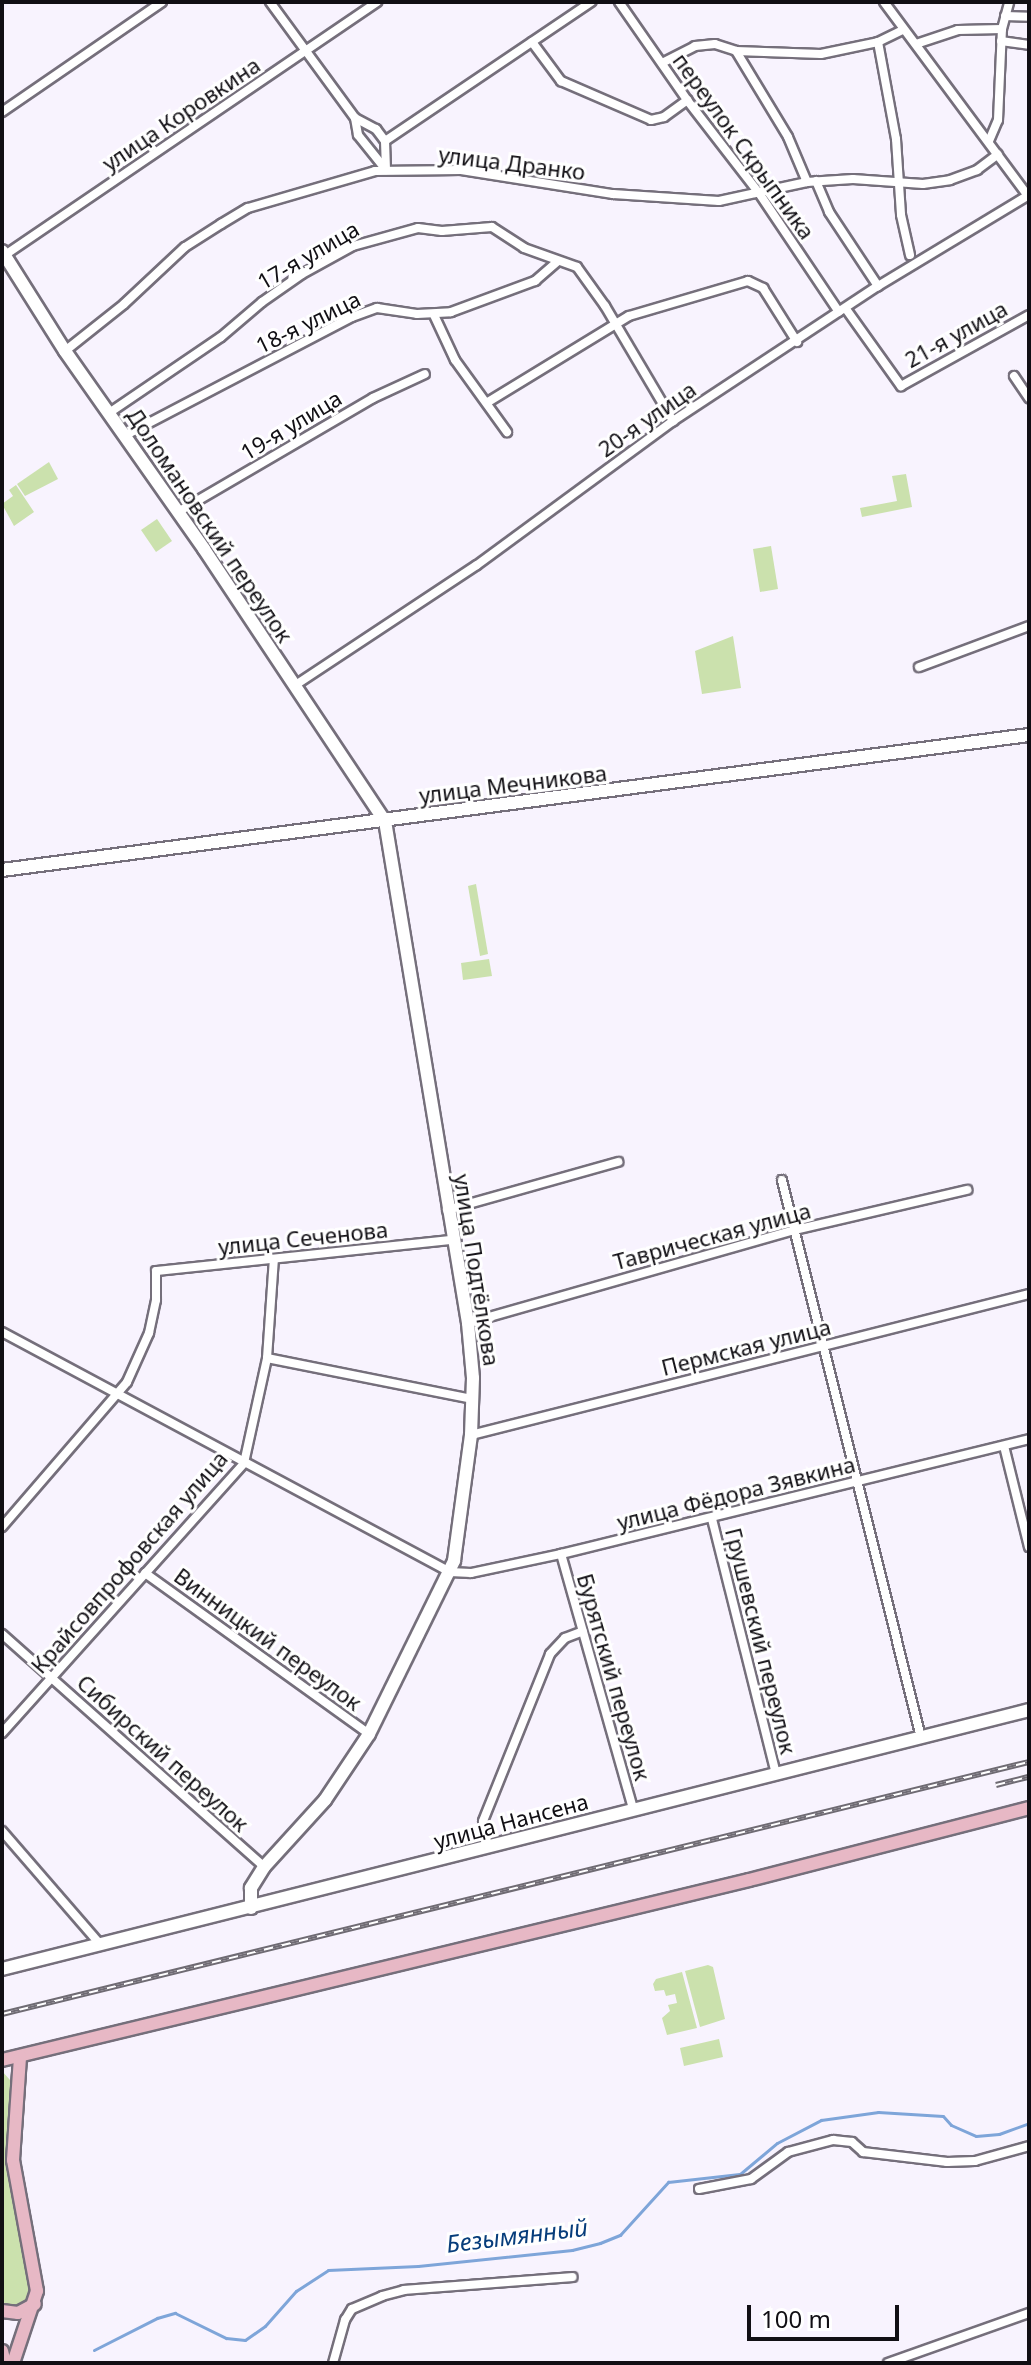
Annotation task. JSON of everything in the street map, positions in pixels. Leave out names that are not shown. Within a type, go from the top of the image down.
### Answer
[{"type":"main road","name":"Доломановский переулок","points":[[3,253],[65,351],[126,435],[385,821]]},
{"type":"main road","name":"улица Мечникова","points":[[2,870],[1029,735]]},
{"type":"main road","name":"улица Подтёлкова","points":[[251,1908],[251,1888],[264,1867],[325,1800],[369,1734],[450,1572],[471,1435],[473,1399],[468,1323],[385,821]]},
{"type":"main road","name":"улица Нансена","points":[[2,1969],[1029,1710]]},
{"type":"main road","points":[[2,2060],[749,1880],[1029,1808]]},
{"type":"main road","points":[[13,2363],[35,2304],[35,2277],[13,2160],[20,2056]]},
{"type":"main road","points":[[2,2311],[18,2313],[35,2304]]},
{"type":"main road","points":[[2,2351],[5,2363]]},
{"type":"street","points":[[2,112],[162,2]]},
{"type":"street","points":[[270,2],[355,118],[358,135],[386,170]]},
{"type":"street","name":"улица Коровкина","points":[[3,253],[377,2]]},
{"type":"street","points":[[385,141],[591,2]]},
{"type":"street","name":"переулок Скрыпника","points":[[619,2],[687,100],[901,386]]},
{"type":"street","points":[[884,2],[1029,196]]},
{"type":"street","points":[[989,141],[998,120],[1002,29],[1009,2]]},
{"type":"street","points":[[1005,16],[1029,17]]},
{"type":"street","points":[[916,44],[958,30],[1002,29]]},
{"type":"street","points":[[662,63],[695,46],[715,44],[736,51],[821,54],[878,42],[903,30]]},
{"type":"street","points":[[1001,41],[1029,45]]},
{"type":"street","points":[[532,42],[561,81],[651,120],[664,117],[687,100]]},
{"type":"street","points":[[878,42],[901,184],[901,215],[910,255]]},
{"type":"street","points":[[736,51],[829,212],[878,286]]},
{"type":"street","points":[[355,118],[376,129],[385,141],[386,170]]},
{"type":"street","name":"улица Дранко","points":[[65,351],[124,304],[185,247],[221,224],[248,208],[345,178],[386,170],[461,170],[613,194],[719,201],[782,185],[812,182],[853,179],[901,184],[950,180],[977,170],[998,154]]},
{"type":"street","name":"20-я улица","points":[[294,686],[477,565],[673,421],[878,286],[1029,196]]},
{"type":"street","name":"17-я улица","points":[[109,413],[221,337],[302,274],[368,240],[418,228],[442,231],[492,227],[524,248],[577,267],[673,421]]},
{"type":"street","name":"18-я улица","points":[[126,435],[352,317],[377,308],[434,315],[451,312],[535,281],[557,262]]},
{"type":"street","points":[[488,402],[643,309],[748,281],[763,288],[797,342]]},
{"type":"street","points":[[434,315],[455,360],[507,432]]},
{"type":"street","name":"21-я улица","points":[[901,386],[1029,315]]},
{"type":"street","name":"19-я улица","points":[[178,512],[373,398],[425,374]]},
{"type":"street","points":[[1014,376],[1029,398]]},
{"type":"street","points":[[919,667],[1029,626]]},
{"type":"street","points":[[447,1210],[618,1162]]},
{"type":"street","points":[[782,1180],[921,1737]]},
{"type":"street","name":"Таврическая улица","points":[[468,1323],[795,1230],[967,1190]]},
{"type":"street","name":"улица Сеченова","points":[[118,1396],[149,1333],[156,1300],[156,1271],[453,1240]]},
{"type":"street","name":"Крайсовпрофовская улица","points":[[2,1733],[244,1463],[267,1358],[274,1259]]},
{"type":"street","name":"Пермская улица","points":[[471,1435],[1029,1294]]},
{"type":"street","points":[[2,1332],[450,1572]]},
{"type":"street","points":[[267,1358],[473,1399]]},
{"type":"street","points":[[2,1527],[118,1396]]},
{"type":"street","name":"улица Фёдора Зявкина","points":[[450,1572],[471,1573],[561,1554],[1029,1439]]},
{"type":"street","points":[[1004,1446],[1029,1547]]},
{"type":"street","name":"Грушевский переулок","points":[[712,1519],[776,1773]]},
{"type":"street","name":"Бурятский переулок","points":[[561,1554],[633,1809]]},
{"type":"street","name":"Винницкий переулок","points":[[145,1573],[369,1734]]},
{"type":"street","points":[[488,1848],[483,1821],[550,1654],[556,1644],[583,1631]]},
{"type":"street","name":"Сибирский переулок","points":[[2,1634],[264,1867]]},
{"type":"street","points":[[2,1831],[100,1944]]},
{"type":"street","points":[[699,2189],[751,2179],[788,2152],[833,2140],[852,2142],[863,2152],[947,2162],[975,2161],[1029,2146]]},
{"type":"street","points":[[333,2363],[345,2320],[352,2309],[382,2296],[404,2290],[573,2277]]},
{"type":"street","points":[[888,2363],[1029,2313]]},
{"type":"green space","points":[[49,462],[58,479],[25,496],[17,484]]},
{"type":"green space","points":[[906,474],[912,507],[862,517],[860,508],[897,501],[892,476]]},
{"type":"green space","points":[[16,485],[34,512],[14,526],[2,504],[13,496],[9,490]]},
{"type":"green space","points":[[157,519],[172,541],[156,552],[141,530]]},
{"type":"green space","points":[[771,546],[778,589],[760,592],[753,549]]},
{"type":"green space","points":[[733,636],[741,688],[702,694],[695,651]]},
{"type":"green space","points":[[476,884],[488,954],[480,956],[468,886]]},
{"type":"green space","points":[[489,959],[492,976],[463,980],[461,963]]},
{"type":"green space","points":[[708,1965],[713,1967],[725,2019],[700,2027],[685,1971]]},
{"type":"green space","points":[[682,1972],[697,2028],[667,2035],[662,2018],[670,2011],[668,2005],[677,2003],[675,1994],[666,1996],[664,1990],[655,1991],[653,1984],[656,1979]]},
{"type":"green space","points":[[719,2039],[723,2057],[684,2066],[680,2048]]},
{"type":"green space","points":[[2,2071],[10,2080],[12,2091],[6,2164],[30,2289],[28,2301],[12,2309],[2,2301]]},
{"type":"waterway","name":"Безымянный","points":[[94,2350],[157,2318],[175,2313],[226,2338],[245,2340],[265,2326],[296,2291],[328,2270],[418,2266],[572,2250],[600,2243],[620,2235],[668,2182],[740,2174],[777,2143],[821,2120],[878,2112],[943,2116],[951,2125],[976,2136],[999,2134],[1029,2123]]},
{"type":"railway","points":[[2,2014],[1029,1762]]},
{"type":"railway","points":[[996,1785],[1029,1777]]}]
